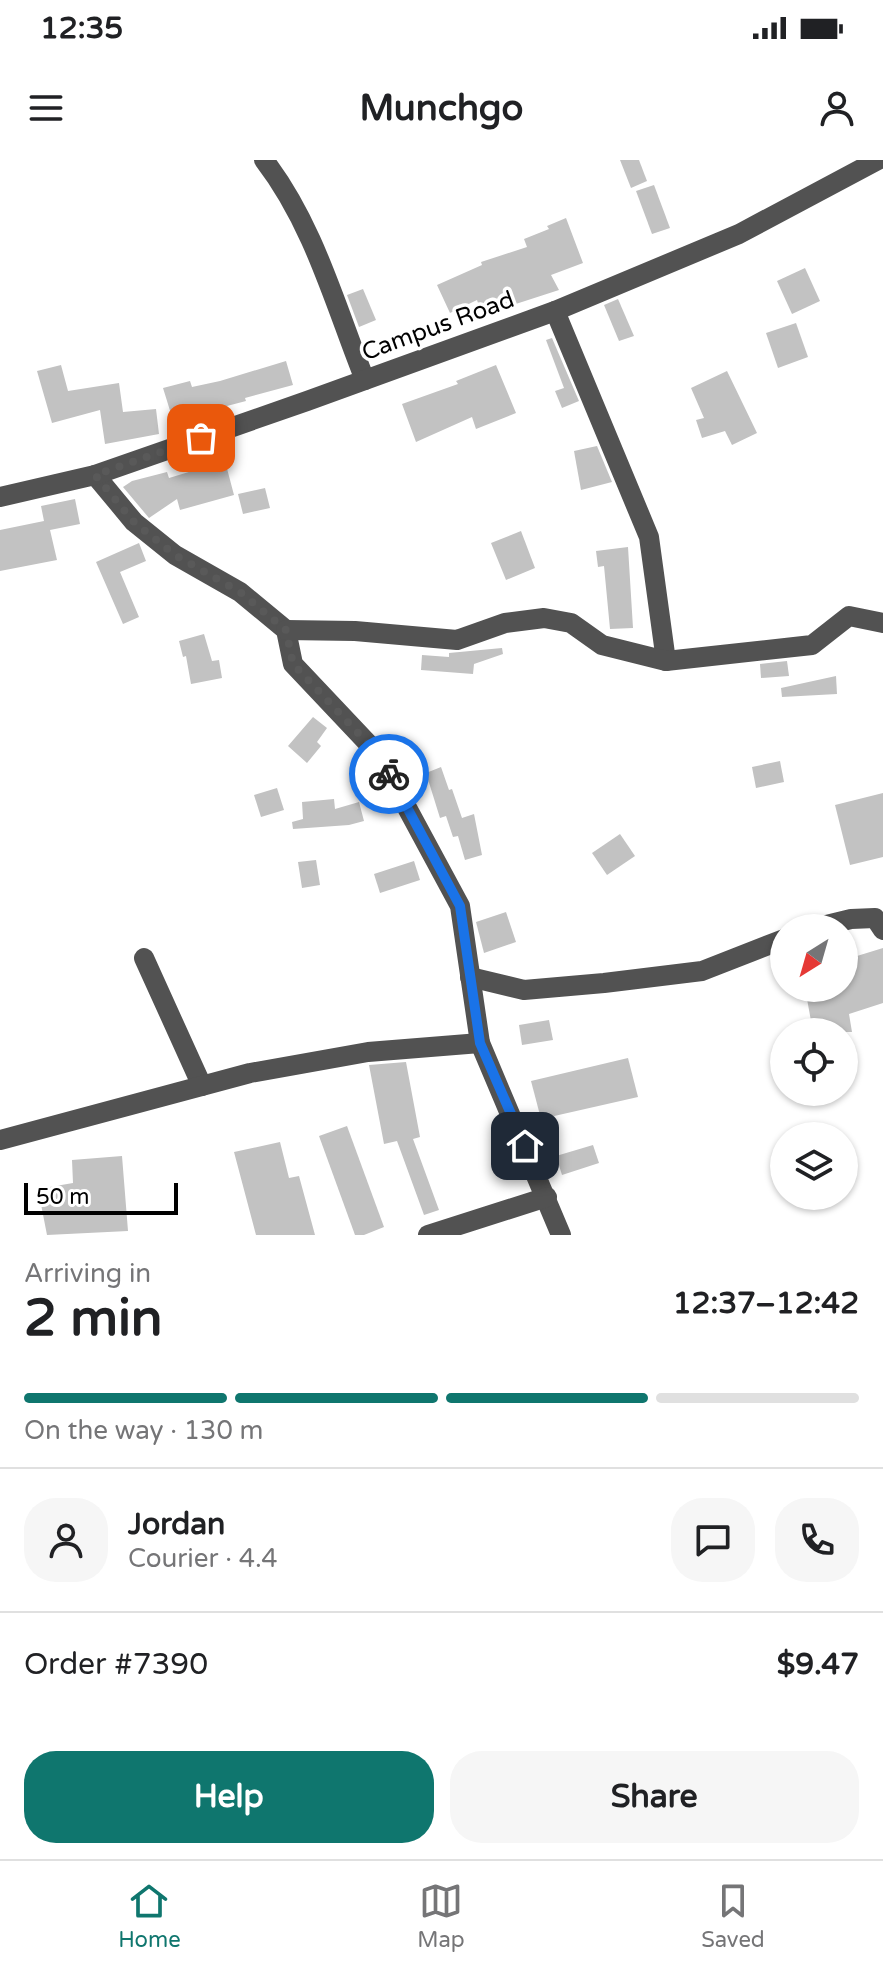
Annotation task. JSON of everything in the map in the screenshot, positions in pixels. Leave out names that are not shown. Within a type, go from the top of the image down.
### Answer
[{"type":"street","points":[[264,160],[295,208],[314,246],[365,380]]},
{"type":"street","name":"Campus Road","points":[[0,497],[95,475],[555,311],[739,234],[878,160]]},
{"type":"street","points":[[555,311],[649,537],[666,661]]},
{"type":"street","points":[[95,475],[134,522],[175,555],[240,592],[286,630],[355,631],[457,640],[505,623],[544,618],[571,623],[602,645],[666,661],[812,645],[849,616],[883,623]]},
{"type":"street","points":[[286,630],[293,664],[378,754],[460,906],[480,1043],[561,1235]]},
{"type":"street","points":[[858,919],[875,918],[883,930]]},
{"type":"street","points":[[470,977],[524,990],[604,983],[702,971],[770,944]]},
{"type":"street","points":[[144,958],[202,1086]]},
{"type":"street","points":[[0,1140],[250,1073],[368,1052],[480,1043]]},
{"type":"street","points":[[428,1235],[547,1197]]},
{"type":"building","points":[[620,160],[639,160],[647,181],[631,188]]},
{"type":"building","points":[[654,185],[670,228],[652,234],[636,191]]},
{"type":"building","points":[[566,218],[583,263],[551,275],[559,290],[482,315],[477,300],[450,313],[437,285],[482,265],[481,262],[527,247],[524,239]]},
{"type":"building","points":[[805,268],[820,301],[792,314],[777,281]]},
{"type":"building","points":[[363,289],[376,320],[359,327],[347,295]]},
{"type":"building","points":[[618,299],[634,336],[619,341],[604,305]]},
{"type":"building","points":[[796,323],[808,357],[778,368],[766,333]]},
{"type":"building","points":[[552,338],[579,401],[562,408],[555,391],[564,388],[546,340]]},
{"type":"building","points":[[286,361],[293,385],[245,398],[246,401],[172,417],[163,388],[190,381],[192,387],[220,381]]},
{"type":"building","points":[[61,365],[68,391],[119,383],[123,412],[156,409],[159,434],[105,444],[100,410],[52,423],[37,371]]},
{"type":"building","points":[[496,365],[516,413],[476,429],[472,417],[416,442],[402,404],[458,384],[456,381]]},
{"type":"building","points":[[727,371],[757,433],[732,445],[725,431],[702,438],[696,420],[704,418],[691,388]]},
{"type":"building","points":[[597,446],[612,482],[581,490],[574,451]]},
{"type":"building","points":[[225,461],[234,495],[180,510],[177,499],[149,518],[123,487],[132,481],[167,472],[169,478]]},
{"type":"building","points":[[265,488],[270,508],[243,514],[238,494]]},
{"type":"building","points":[[75,499],[80,524],[50,530],[57,560],[0,571],[0,530],[44,521],[41,506]]},
{"type":"building","points":[[521,531],[535,568],[506,580],[491,543]]},
{"type":"building","points":[[139,543],[146,561],[120,572],[139,617],[123,624],[96,562]]},
{"type":"building","points":[[628,547],[633,628],[610,629],[604,566],[598,567],[596,551]]},
{"type":"building","points":[[204,634],[212,661],[219,660],[222,678],[191,684],[186,656],[183,657],[179,641]]},
{"type":"building","points":[[502,648],[503,654],[474,664],[473,674],[421,670],[422,655],[449,657],[449,653]]},
{"type":"building","points":[[787,661],[789,676],[761,678],[760,664]]},
{"type":"building","points":[[836,676],[837,694],[782,697],[781,688]]},
{"type":"building","points":[[313,717],[327,728],[317,742],[321,746],[307,763],[288,746]]},
{"type":"building","points":[[780,761],[784,782],[756,788],[752,767]]},
{"type":"building","points":[[441,767],[462,818],[474,814],[482,855],[465,860],[458,836],[453,837],[446,816],[440,818],[426,773]]},
{"type":"building","points":[[277,788],[284,810],[261,817],[254,795]]},
{"type":"building","points":[[883,793],[883,857],[850,865],[835,805]]},
{"type":"building","points":[[334,799],[335,809],[359,802],[364,821],[293,829],[292,822],[303,819],[302,802]]},
{"type":"building","points":[[620,834],[635,856],[607,875],[592,853]]},
{"type":"building","points":[[316,860],[320,885],[302,888],[298,862]]},
{"type":"building","points":[[414,861],[420,880],[380,893],[374,874]]},
{"type":"building","points":[[506,912],[516,942],[484,953],[476,922]]},
{"type":"building","points":[[883,948],[883,1003],[849,1014],[850,1018],[810,1018],[808,1002],[858,1002],[858,956]]},
{"type":"building","points":[[549,1020],[553,1040],[522,1045],[519,1025]]},
{"type":"building","points":[[628,1058],[638,1097],[541,1119],[531,1081]]},
{"type":"building","points":[[406,1062],[420,1137],[413,1139],[439,1210],[424,1215],[397,1141],[384,1144],[369,1065]]},
{"type":"building","points":[[347,1126],[384,1227],[364,1235],[355,1235],[319,1136]]},
{"type":"building","points":[[280,1142],[289,1178],[299,1176],[315,1235],[256,1235],[234,1152]]},
{"type":"building","points":[[593,1145],[599,1163],[562,1175],[556,1156]]},
{"type":"building","points":[[122,1156],[128,1231],[47,1235],[38,1189],[73,1183],[72,1160]]},
{"type":"way so far","points":[[201,438],[95,475],[134,522],[175,555],[240,592],[286,630],[293,664],[378,754],[389,774]]},
{"type":"route","points":[[389,774],[460,906],[480,1043],[525,1146]]}]
